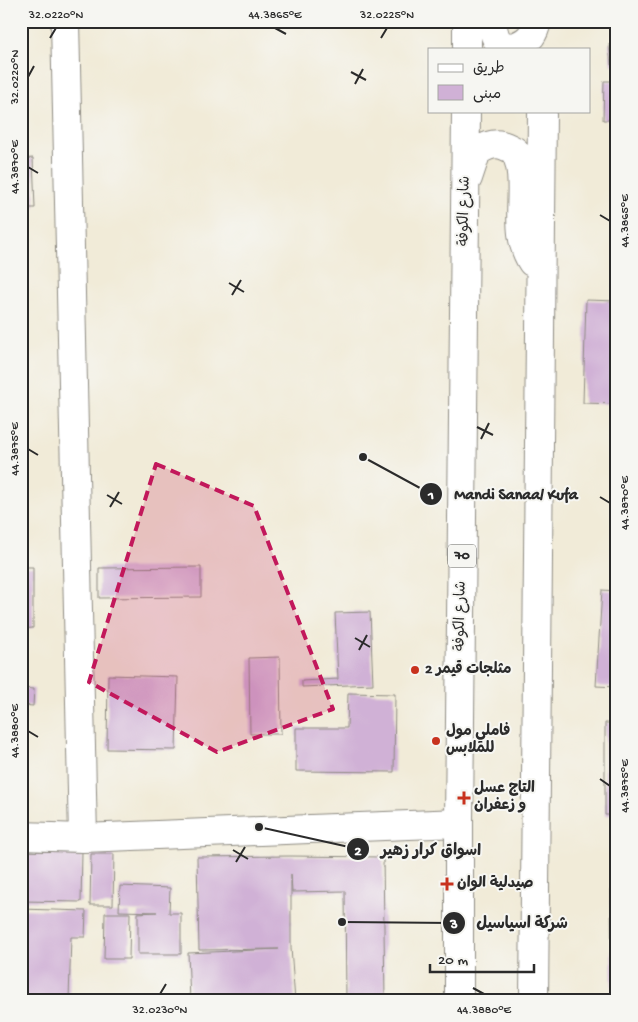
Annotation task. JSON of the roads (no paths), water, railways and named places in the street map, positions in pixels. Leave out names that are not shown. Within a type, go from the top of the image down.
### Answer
[{"type":"main road","points":[[65,21],[83,838]]},
{"type":"main road","points":[[467,21],[467,48]]},
{"type":"main road","points":[[492,21],[493,30],[499,42],[515,47],[525,42],[532,35],[537,21]]},
{"type":"main road","points":[[542,21],[542,48]]},
{"type":"main road","name":"شارع الكوفة","points":[[460,1001],[459,823],[466,112]]},
{"type":"main road","points":[[534,1001],[542,112]]},
{"type":"main road","points":[[466,187],[477,151],[491,144],[505,145],[516,151],[521,174],[522,240],[528,256],[541,276]]},
{"type":"main road","points":[[21,836],[83,838],[459,823]]},
{"type":"place","name":"Mandi Sanaa/ Kufa","points":[[363,457]]},
{"type":"place","name":"مثلجات قيمر 2","points":[[415,670]]},
{"type":"place","name":"فاملي مول للملابس","points":[[436,741]]},
{"type":"place","name":"التاج عسل و زعفران","points":[[464,798]]},
{"type":"place","name":"اسواق كرار زهير","points":[[259,827]]},
{"type":"place","name":"صيدلية الوان","points":[[447,884]]},
{"type":"place","name":"شركة اسياسيل","points":[[342,922]]}]
